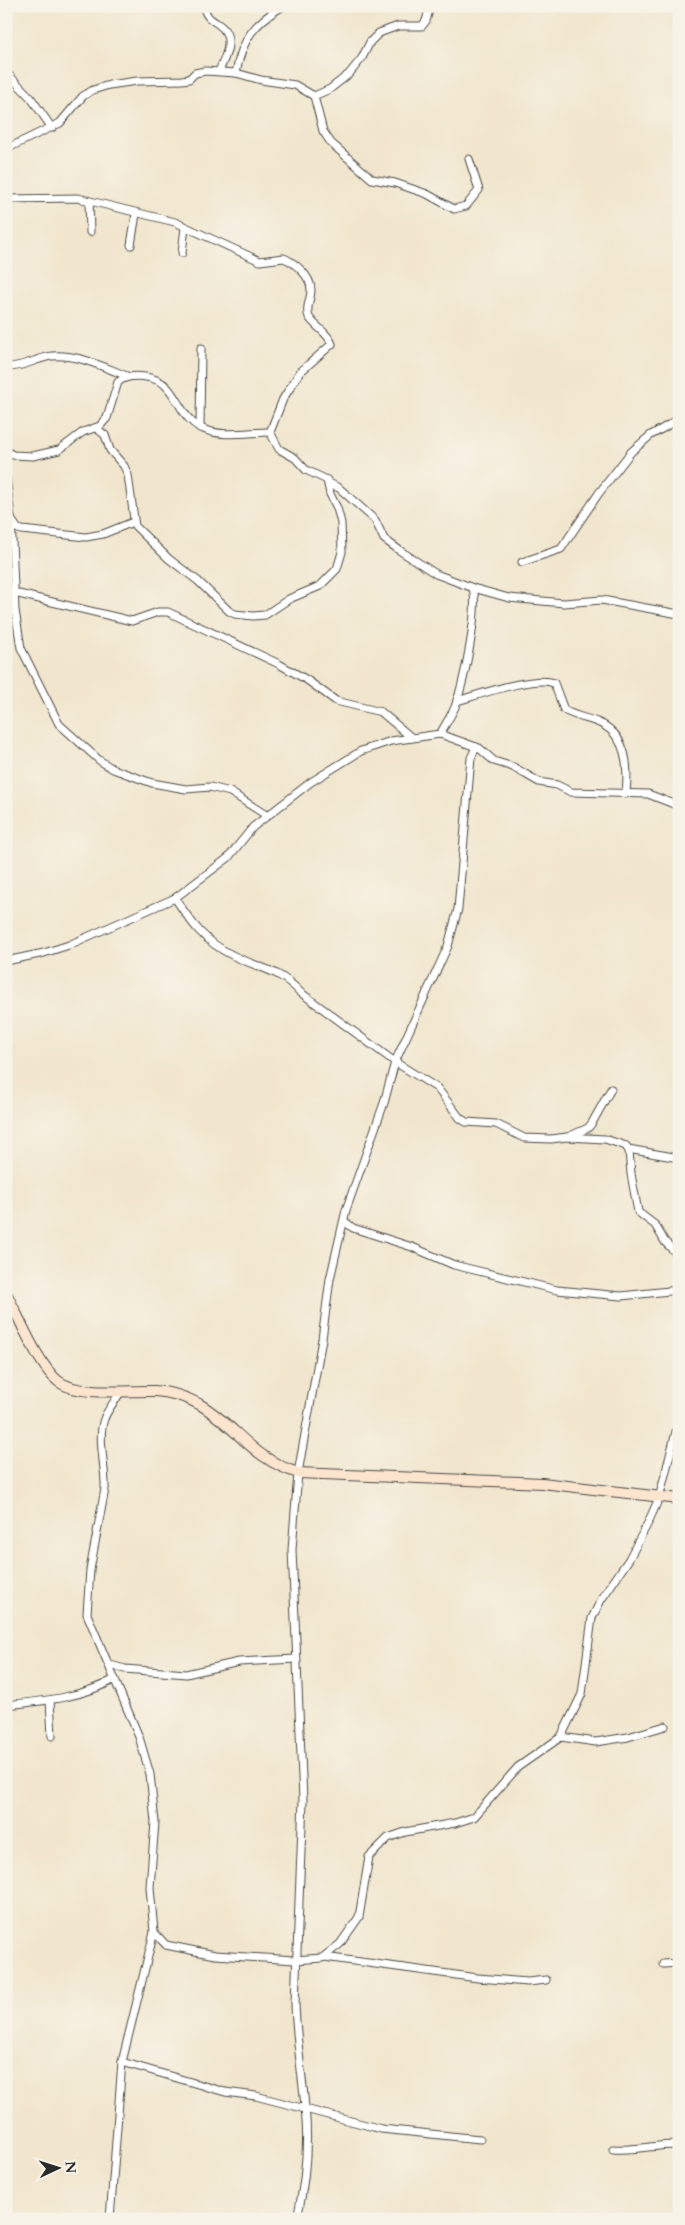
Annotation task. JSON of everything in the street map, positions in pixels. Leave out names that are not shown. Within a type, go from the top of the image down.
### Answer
[{"type":"main road","points":[[6,1293],[39,1356],[58,1382],[72,1388],[120,1393],[154,1391],[186,1398],[215,1414],[264,1458],[282,1468],[298,1473],[542,1484],[679,1499]]},
{"type":"street","points":[[204,6],[206,16],[223,27],[227,36],[228,48],[219,71]]},
{"type":"street","points":[[236,72],[239,56],[252,31],[260,21],[283,6]]},
{"type":"street","points":[[314,96],[330,89],[349,74],[362,58],[370,42],[379,33],[398,26],[422,26],[426,21],[430,6]]},
{"type":"street","points":[[6,149],[60,123],[84,96],[109,84],[182,80],[189,79],[195,73],[219,71],[236,72],[261,80],[295,85],[314,96],[323,131],[332,143],[372,180],[395,183],[427,194],[451,208],[458,209],[466,206],[479,190],[469,159]]},
{"type":"street","points":[[6,72],[31,98],[52,128]]},
{"type":"street","points":[[6,199],[70,197],[89,201],[175,222],[260,261],[284,258],[299,268],[310,284],[308,315],[312,322],[330,339],[332,344],[300,372],[284,399],[270,432]]},
{"type":"street","points":[[89,201],[90,232]]},
{"type":"street","points":[[131,245],[136,214]]},
{"type":"street","points":[[182,254],[185,226]]},
{"type":"street","points":[[200,428],[201,348]]},
{"type":"street","points":[[6,366],[19,366],[43,358],[58,356],[86,360],[127,376],[138,375],[167,386],[187,416],[200,428],[219,432],[270,432]]},
{"type":"street","points":[[6,451],[13,454],[33,456],[59,450],[83,432],[96,428],[108,418],[118,382],[127,376]]},
{"type":"street","points":[[522,562],[561,550],[599,493],[631,452],[651,434],[679,419]]},
{"type":"street","points":[[96,428],[104,436],[110,450],[124,466],[128,475],[132,495],[133,522],[142,534],[168,559],[198,581],[229,611],[242,615],[265,615],[289,599],[320,586],[337,569],[342,552],[343,534],[338,508],[330,494],[329,483],[325,477],[306,470],[295,458],[279,449],[270,432]]},
{"type":"street","points":[[6,477],[11,518],[10,592],[21,648],[52,713],[67,732],[99,760],[113,769],[152,783],[186,789],[210,787],[230,792],[266,816]]},
{"type":"street","points":[[329,483],[339,488],[375,520],[384,538],[399,550],[436,574],[473,588],[509,598],[564,604],[602,600],[679,614]]},
{"type":"street","points":[[11,518],[18,528],[22,530],[81,537],[103,534],[133,522]]},
{"type":"street","points":[[440,734],[457,701],[462,686],[474,612],[473,588]]},
{"type":"street","points":[[10,592],[132,621],[158,612],[168,612],[278,664],[307,680],[336,702],[381,712],[412,738]]},
{"type":"street","points":[[457,701],[506,687],[548,680],[554,683],[564,710],[600,723],[608,728],[616,737],[627,758],[626,792]]},
{"type":"street","points":[[6,961],[44,953],[69,945],[175,898],[228,858],[252,827],[311,782],[361,751],[391,740],[440,734],[476,747],[494,760],[513,767],[539,782],[575,792],[648,794],[679,806]]},
{"type":"street","points":[[297,2219],[305,2168],[306,2109],[296,2036],[295,1960],[303,1800],[292,1550],[298,1473],[322,1339],[330,1279],[344,1221],[362,1163],[384,1103],[395,1062],[448,946],[453,930],[458,909],[471,758],[476,747]]},
{"type":"street","points":[[175,898],[200,934],[232,955],[277,972],[300,992],[395,1062],[437,1088],[460,1118],[466,1122],[496,1124],[524,1138],[551,1139],[567,1137],[605,1139],[626,1146],[628,1149],[679,1158]]},
{"type":"street","points":[[567,1137],[588,1128],[611,1089]]},
{"type":"street","points":[[626,1146],[629,1151],[638,1212],[655,1225],[665,1242],[679,1256]]},
{"type":"street","points":[[344,1221],[353,1228],[412,1247],[454,1265],[557,1290],[621,1296],[679,1290]]},
{"type":"street","points":[[110,2219],[122,2062],[154,1932],[150,1888],[155,1822],[150,1774],[139,1737],[87,1614],[86,1606],[90,1570],[105,1490],[106,1476],[101,1430],[104,1417],[120,1393]]},
{"type":"street","points":[[324,1957],[340,1944],[359,1917],[369,1857],[388,1838],[404,1832],[455,1823],[474,1816],[518,1767],[561,1737],[582,1694],[592,1618],[629,1559],[659,1498],[679,1420]]},
{"type":"street","points":[[110,1665],[126,1669],[179,1674],[239,1662],[296,1659]]},
{"type":"street","points":[[6,1705],[50,1700],[95,1689],[115,1679]]},
{"type":"street","points":[[50,1700],[52,1736]]},
{"type":"street","points":[[561,1737],[596,1742],[628,1737],[665,1726]]},
{"type":"street","points":[[154,1932],[161,1941],[173,1947],[215,1955],[295,1960],[324,1957],[478,1978],[528,1982],[546,1980]]},
{"type":"street","points":[[663,1964],[679,1962]]},
{"type":"street","points":[[122,2062],[224,2092],[256,2096],[381,2129],[480,2139]]},
{"type":"street","points":[[613,2149],[625,2150],[669,2144],[679,2145]]}]
